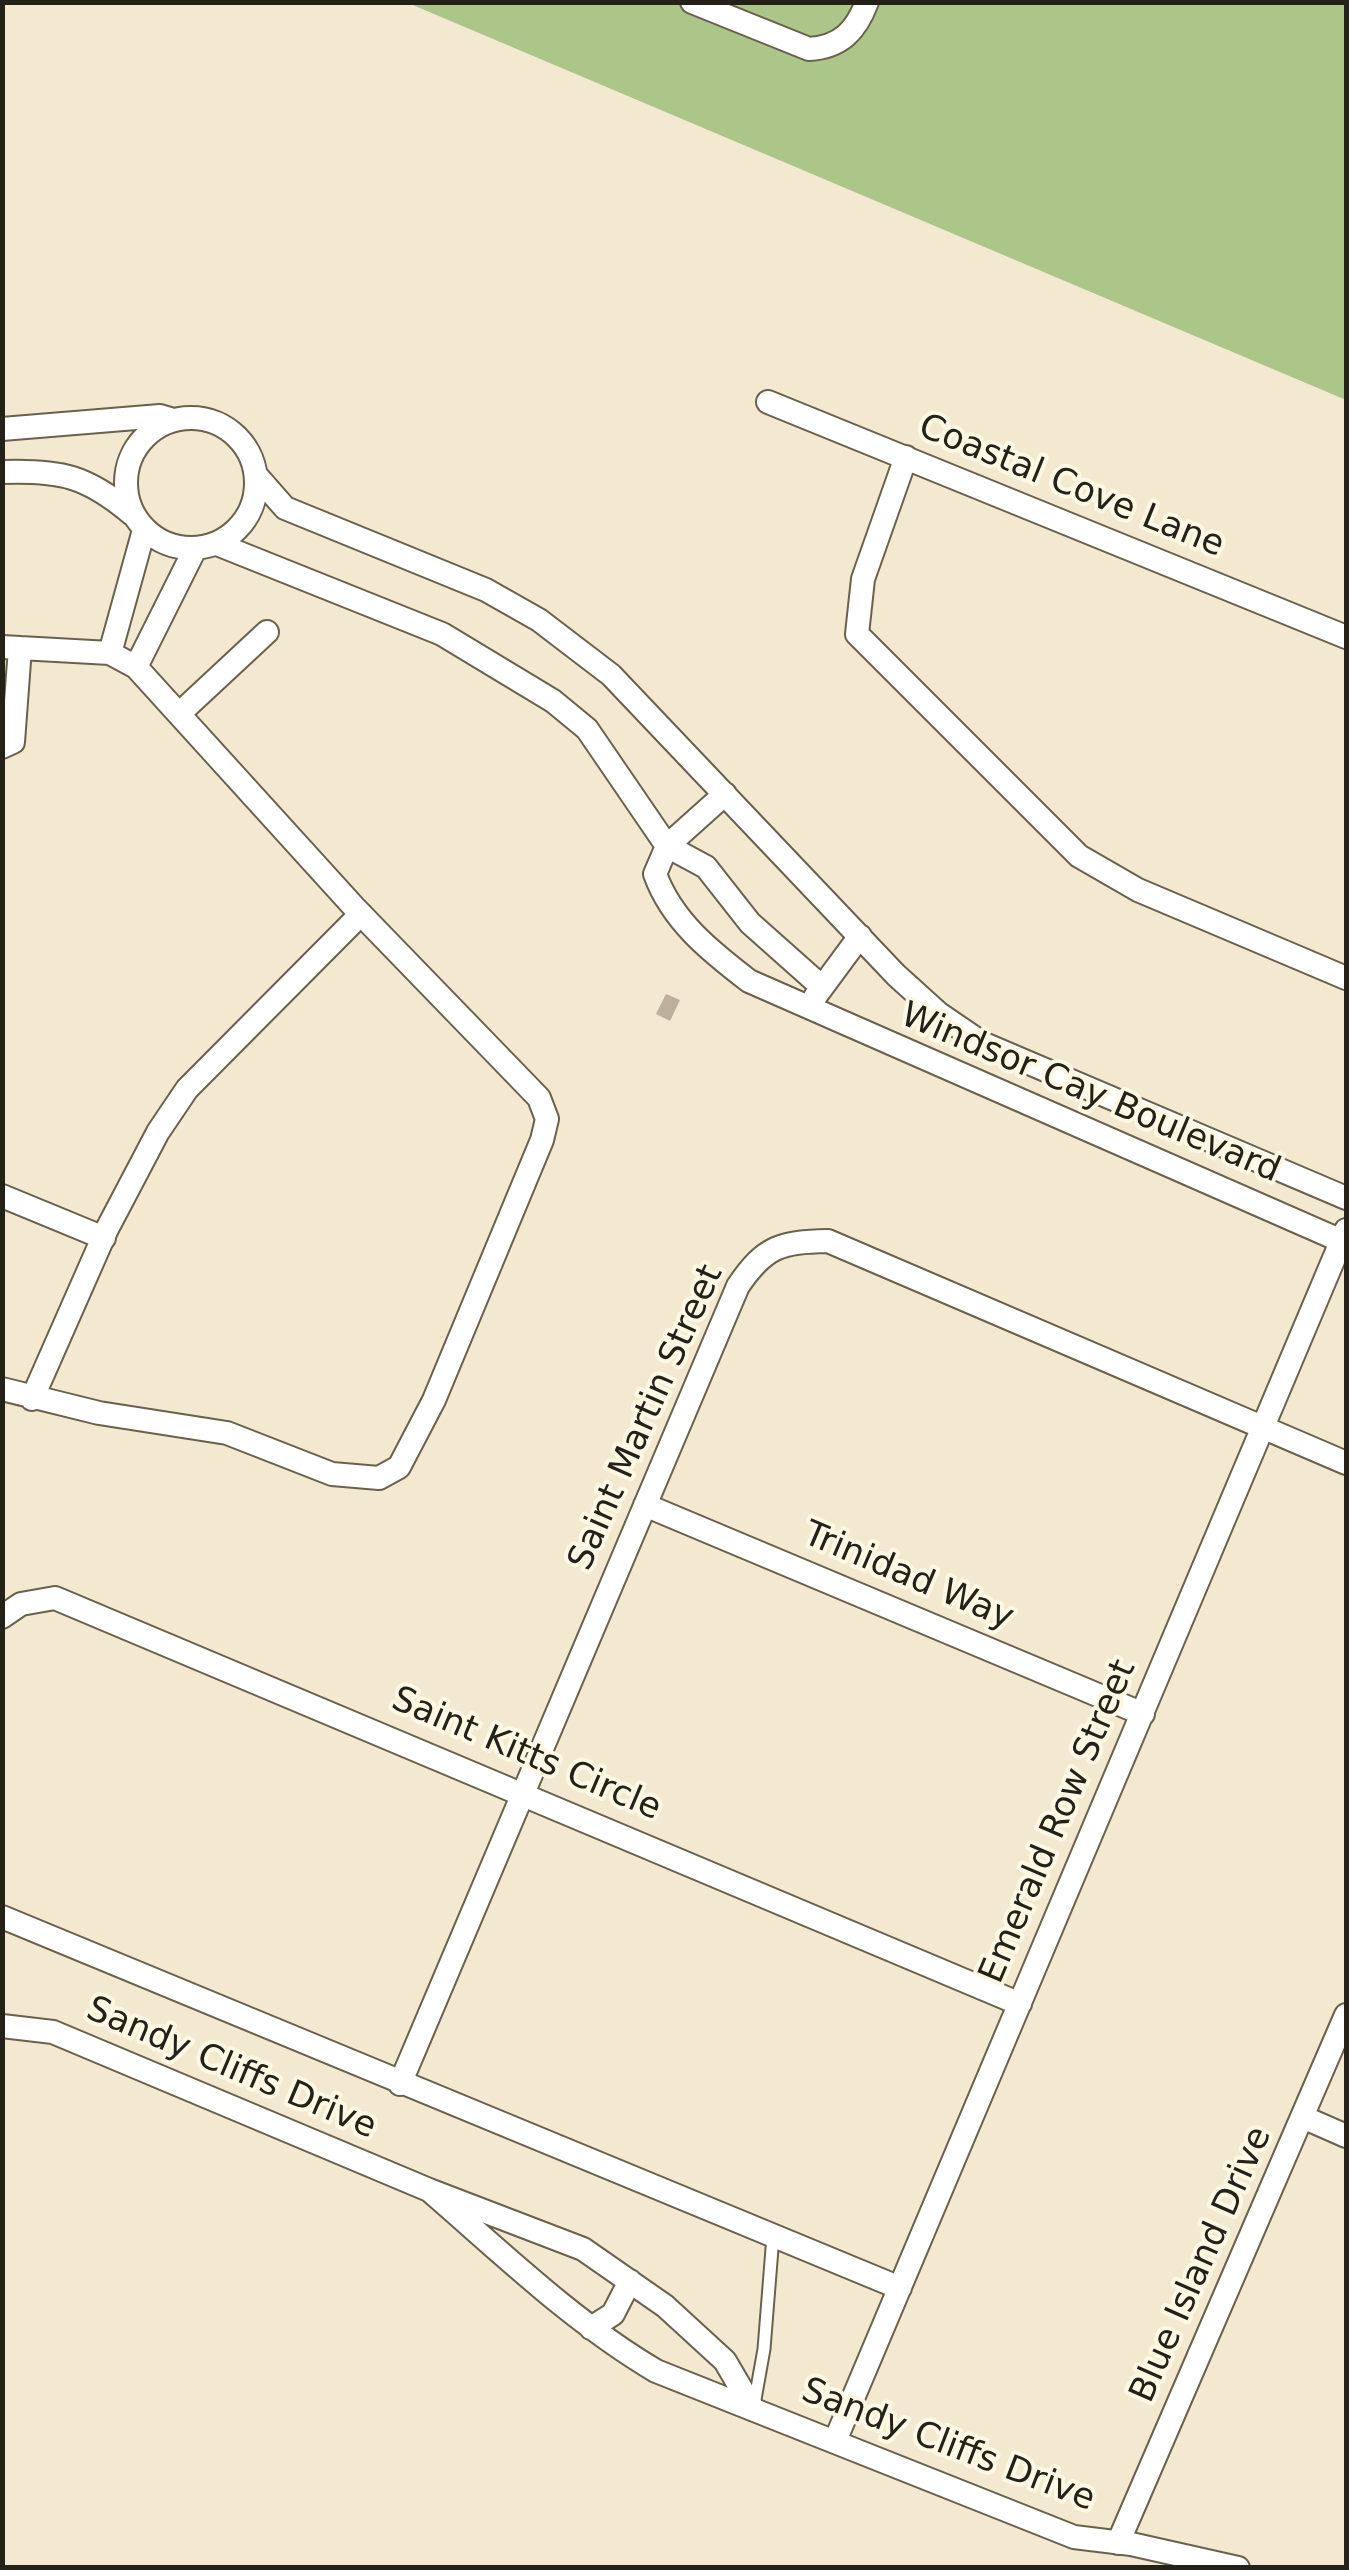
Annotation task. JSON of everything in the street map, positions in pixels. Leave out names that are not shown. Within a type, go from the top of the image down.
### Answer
[{"type":"street","points":[[692,2],[809,49],[833,45],[847,36],[868,2]]},
{"type":"street","name":"Coastal Cove Lane","points":[[768,402],[1346,637]]},
{"type":"street","name":"Windsor Cay Boulevard","points":[[2,429],[160,416],[218,424],[236,436],[250,454],[256,475],[286,508],[486,590],[540,620],[611,675],[938,1014],[982,1043],[1346,1198]]},
{"type":"street","points":[[110,654],[139,524],[126,478],[130,459],[155,428],[174,420]]},
{"type":"street","points":[[906,458],[862,580],[858,634],[1079,856],[1138,890],[1346,978]]},
{"type":"street","points":[[2,472],[41,471],[78,477],[162,542],[205,546],[442,634],[516,675],[587,729],[667,846],[706,867],[750,923],[822,987]]},
{"type":"street","points":[[136,667],[205,546],[248,516],[256,475]]},
{"type":"street","points":[[180,713],[267,632]]},
{"type":"street","points":[[2,747],[13,742],[17,724],[11,647],[110,654],[136,667],[361,914],[539,1098],[547,1118],[542,1140],[434,1400],[399,1467],[379,1478],[360,1480],[332,1474],[228,1433],[32,1398],[2,1389]]},
{"type":"street","points":[[667,846],[725,794]]},
{"type":"street","name":"Windsor Cay Boulevard","points":[[667,846],[655,874],[680,919],[706,948],[749,981],[1345,1238]]},
{"type":"street","points":[[32,1398],[104,1238],[158,1132],[187,1089],[361,914]]},
{"type":"street","points":[[807,1008],[860,936]]},
{"type":"street","points":[[2,1196],[104,1238]]},
{"type":"street","name":"Emerald Row Street","points":[[835,2441],[1345,1238]]},
{"type":"street","name":"Saint Martin Street","points":[[400,2084],[738,1286],[756,1260],[787,1242],[828,1241],[1346,1463]]},
{"type":"street","name":"Trinidad Way","points":[[645,1505],[1143,1714]]},
{"type":"street","name":"Saint Kitts Circle","points":[[2,1617],[21,1604],[55,1598],[524,1792],[1020,2004]]},
{"type":"street","points":[[2,1917],[900,2288]]},
{"type":"street","name":"Blue Island Drive","points":[[1118,2542],[1305,2118],[1346,2015]]},
{"type":"street","name":"Sandy Cliffs Drive","points":[[2,2026],[53,2032],[429,2190],[584,2248],[665,2306],[724,2361],[753,2409]]},
{"type":"street","points":[[1305,2118],[1346,2136]]},
{"type":"street","name":"Sandy Cliffs Drive","points":[[429,2190],[591,2328],[656,2372],[1074,2537],[1118,2542],[1238,2568]]},
{"type":"street","points":[[591,2328],[612,2314],[630,2281]]},
{"type":"lane","points":[[753,2409],[764,2350],[772,2236]]},
{"type":"green space","points":[[408,3],[1346,3],[1346,400]]},
{"type":"building","points":[[666,994],[680,1000],[670,1021],[656,1014]]}]
